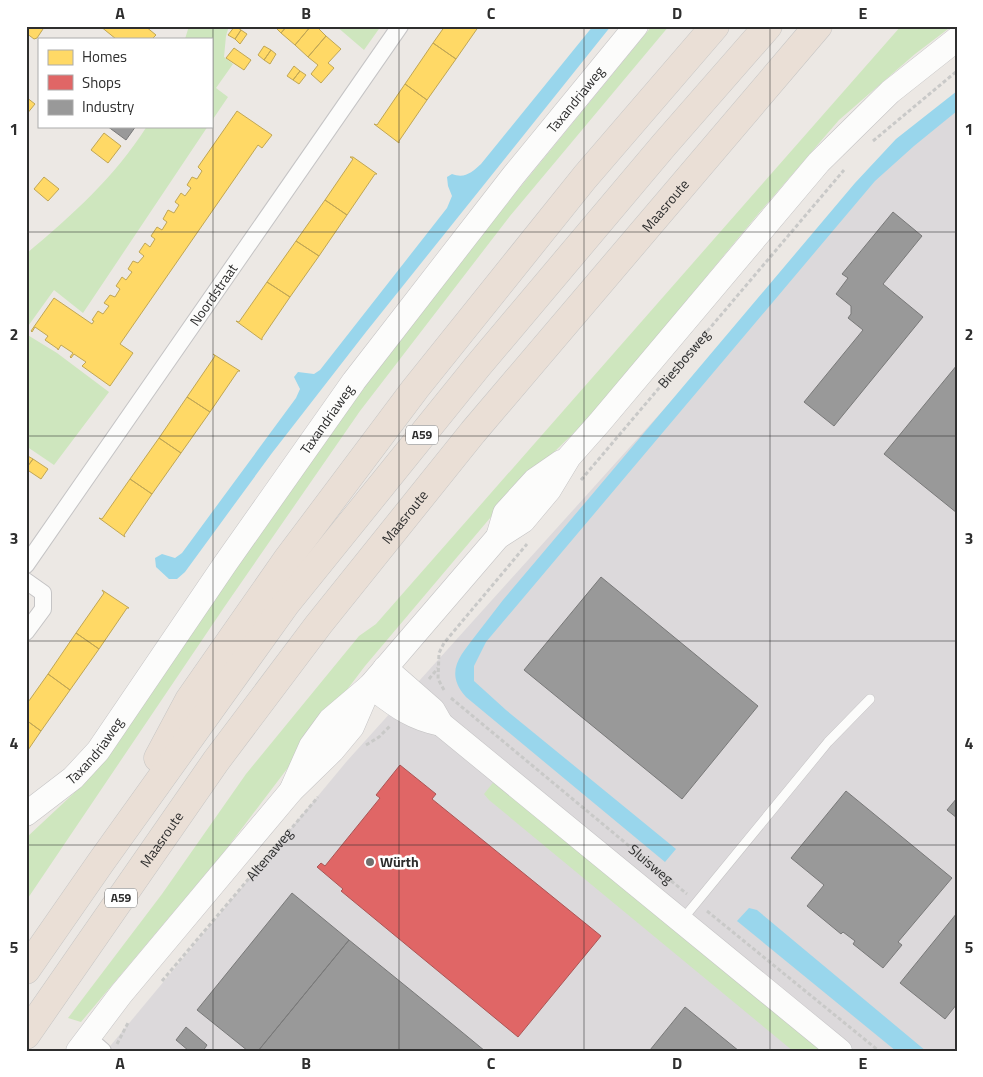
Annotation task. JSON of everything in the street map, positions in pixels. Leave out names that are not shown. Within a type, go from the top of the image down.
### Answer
[{"type":"highway","name":"A59","points":[[101,862],[189,700],[286,561],[415,389],[585,177],[715,26]]},
{"type":"highway","name":"A59","points":[[26,970],[285,605],[483,360],[664,145],[768,26]]},
{"type":"highway","name":"Maasroute","points":[[26,1035],[216,761],[319,624],[473,432],[818,26]]},
{"type":"main road","name":"Taxandriaweg","points":[[26,814],[73,778],[98,751],[220,572],[354,381],[513,176],[636,26]]},
{"type":"main road","name":"Biesbosweg","points":[[385,668],[498,537],[523,521],[549,490],[569,457],[820,162],[890,92],[957,39]]},
{"type":"main road","name":"Altenaweg","points":[[89,1046],[121,994],[290,791],[332,751],[352,727],[370,686],[385,668]]},
{"type":"main road","name":"Sluisweg","points":[[385,668],[423,721],[441,724],[840,1051]]},
{"type":"main road","name":"Sluisweg","points":[[370,686],[410,703]]},
{"type":"street","name":"Noordstraat","points":[[26,565],[400,26]]},
{"type":"street","points":[[26,582],[42,593],[43,609],[26,632]]},
{"type":"lane","points":[[681,921],[828,742],[870,699]]},
{"type":"path","points":[[871,143],[957,71]]},
{"type":"path","name":"Biesbosweg","points":[[578,484],[845,168]]},
{"type":"path","points":[[359,750],[383,734],[410,703],[438,668],[439,653],[444,643],[534,537]]},
{"type":"path","name":"Sluisweg","points":[[438,668],[438,679],[447,695],[879,1051]]},
{"type":"path","name":"Altenaweg","points":[[162,982],[323,790]]},
{"type":"path","points":[[112,1051],[121,1038],[130,1018]]},
{"type":"shaded area","points":[[957,103],[957,1051],[106,1051],[347,761],[893,155]]},
{"type":"green space","points":[[189,26],[229,26],[224,57],[233,64],[216,88],[228,97],[212,121],[212,38],[185,38]]},
{"type":"green space","points":[[336,26],[381,26],[364,50]]},
{"type":"green space","points":[[652,26],[669,26],[510,216],[360,411],[225,606],[26,901],[26,838],[73,794],[109,753],[236,565],[367,382],[456,266]]},
{"type":"green space","points":[[901,26],[952,26],[915,54],[839,120],[759,213],[589,418],[507,498],[365,666],[224,852],[81,1022],[68,1018],[162,894],[246,774],[359,636],[376,624]]},
{"type":"green space","points":[[146,128],[207,128],[83,313],[54,290],[26,329],[26,254],[76,210],[107,179]]},
{"type":"green space","points":[[26,334],[57,353],[109,392],[54,465],[26,446]]},
{"type":"green space","points":[[495,780],[825,1051],[793,1051],[489,800],[484,794]]},
{"type":"water","points":[[593,26],[611,26],[366,332],[272,453],[185,572],[177,579],[169,579],[156,567],[155,558],[162,554],[175,558],[182,553],[296,398],[300,389],[294,377],[298,372],[314,374],[320,370],[447,208],[452,196],[447,177],[452,174],[461,176],[468,174],[481,164]]},
{"type":"water","points":[[957,91],[957,111],[875,181],[486,642],[474,666],[474,681],[506,710],[676,849],[665,862],[466,697],[456,680],[457,664],[465,650],[503,600],[855,183],[896,139]]},
{"type":"water","points":[[749,908],[757,910],[926,1051],[896,1051],[737,921]]},
{"type":"building: Homes","points":[[26,26],[45,26],[37,38],[34,39],[26,33]]},
{"type":"building: Homes","points":[[100,26],[145,26],[156,35],[153,38],[115,38]]},
{"type":"building: Homes","points":[[235,26],[241,30],[235,39],[228,35]]},
{"type":"building: Homes","points":[[274,26],[287,26],[281,33]]},
{"type":"building: Homes","points":[[287,26],[311,26],[295,45],[281,33]]},
{"type":"building: Homes","points":[[311,26],[316,26],[326,36],[308,57],[295,45]]},
{"type":"building: Homes","points":[[445,26],[479,26],[456,59],[433,43]]},
{"type":"building: Homes","points":[[241,30],[247,34],[240,44],[235,39]]},
{"type":"building: Homes","points":[[326,36],[341,49],[328,63],[334,68],[321,83],[311,74],[318,65],[308,57]]},
{"type":"building: Homes","points":[[433,43],[456,59],[427,100],[405,84]]},
{"type":"building: Homes","points":[[264,46],[271,50],[264,60],[258,55]]},
{"type":"building: Homes","points":[[234,48],[251,60],[244,70],[226,58]]},
{"type":"building: Homes","points":[[271,50],[276,54],[270,64],[264,60]]},
{"type":"building: Homes","points":[[294,66],[300,71],[293,80],[287,76]]},
{"type":"building: Homes","points":[[300,71],[306,75],[299,84],[293,80]]},
{"type":"building: Homes","points":[[405,84],[427,100],[399,143],[374,124],[377,125]]},
{"type":"building: Homes","points":[[26,97],[35,104],[26,115]]},
{"type":"building: Homes","points":[[237,111],[272,135],[262,148],[258,145],[120,344],[133,353],[110,386],[82,366],[86,362],[74,354],[71,358],[73,353],[61,345],[58,350],[45,340],[48,336],[35,327],[31,331],[54,298],[92,324],[94,321],[92,320],[98,311],[103,314],[109,306],[104,303],[110,295],[115,297],[120,289],[116,286],[122,277],[126,280],[132,272],[128,269],[133,261],[138,263],[144,256],[139,252],[145,243],[150,247],[155,239],[151,236],[157,227],[162,230],[167,222],[163,219],[168,210],[174,213],[179,205],[175,202],[181,193],[185,196],[191,188],[187,185],[192,177],[197,179],[202,171],[198,167]]},
{"type":"building: Homes","points":[[104,133],[121,146],[108,163],[91,150]]},
{"type":"building: Homes","points":[[350,157],[353,157],[377,174],[375,174],[347,215],[325,200],[353,159]]},
{"type":"building: Homes","points":[[44,177],[59,189],[48,201],[34,189]]},
{"type":"building: Homes","points":[[325,200],[347,215],[319,256],[296,241]]},
{"type":"building: Homes","points":[[296,241],[319,256],[290,297],[267,282]]},
{"type":"building: Homes","points":[[267,282],[290,297],[262,340],[236,321],[239,322]]},
{"type":"building: Homes","points":[[213,354],[240,371],[238,371],[210,412],[187,397],[215,356]]},
{"type":"building: Homes","points":[[187,397],[210,412],[181,453],[159,438]]},
{"type":"building: Homes","points":[[159,438],[181,453],[152,494],[130,479]]},
{"type":"building: Homes","points":[[26,455],[33,459],[26,468]]},
{"type":"building: Homes","points":[[33,459],[48,469],[41,479],[26,469]]},
{"type":"building: Homes","points":[[130,479],[152,494],[124,535],[125,537],[99,518],[102,519]]},
{"type":"building: Homes","points":[[102,590],[129,608],[127,608],[99,649],[76,633],[104,593]]},
{"type":"building: Homes","points":[[76,633],[99,649],[70,690],[48,674]]},
{"type":"building: Homes","points":[[48,674],[70,690],[41,731],[26,720],[26,705]]},
{"type":"building: Homes","points":[[26,720],[41,731],[26,753]]},
{"type":"building: Shops","points":[[400,765],[436,794],[432,799],[601,936],[518,1037],[341,891],[343,889],[317,867],[321,863],[325,866],[380,798],[376,795]]},
{"type":"building: Industry","points":[[110,128],[135,128],[126,140]]},
{"type":"building: Industry","points":[[893,212],[922,236],[883,284],[923,317],[834,426],[804,402],[863,330],[848,318],[851,314],[851,306],[836,294],[848,278],[842,274]]},
{"type":"building: Industry","points":[[957,365],[957,513],[884,454]]},
{"type":"building: Industry","points":[[601,577],[758,706],[682,799],[524,670]]},
{"type":"building: Industry","points":[[846,791],[952,878],[898,942],[902,945],[883,968],[853,944],[855,941],[843,932],[841,934],[807,906],[824,885],[791,858]]},
{"type":"building: Industry","points":[[957,798],[957,818],[947,810]]},
{"type":"building: Industry","points":[[292,893],[349,940],[258,1051],[248,1051],[197,1010]]},
{"type":"building: Industry","points":[[957,913],[957,1004],[945,1019],[900,983]]},
{"type":"building: Industry","points":[[349,940],[434,1009],[485,1051],[258,1051]]},
{"type":"building: Industry","points":[[685,1007],[739,1051],[650,1050]]},
{"type":"building: Industry","points":[[186,1027],[207,1045],[203,1051],[189,1051],[176,1040]]},
{"type":"place","name":"Würth","points":[[370,862]]}]
